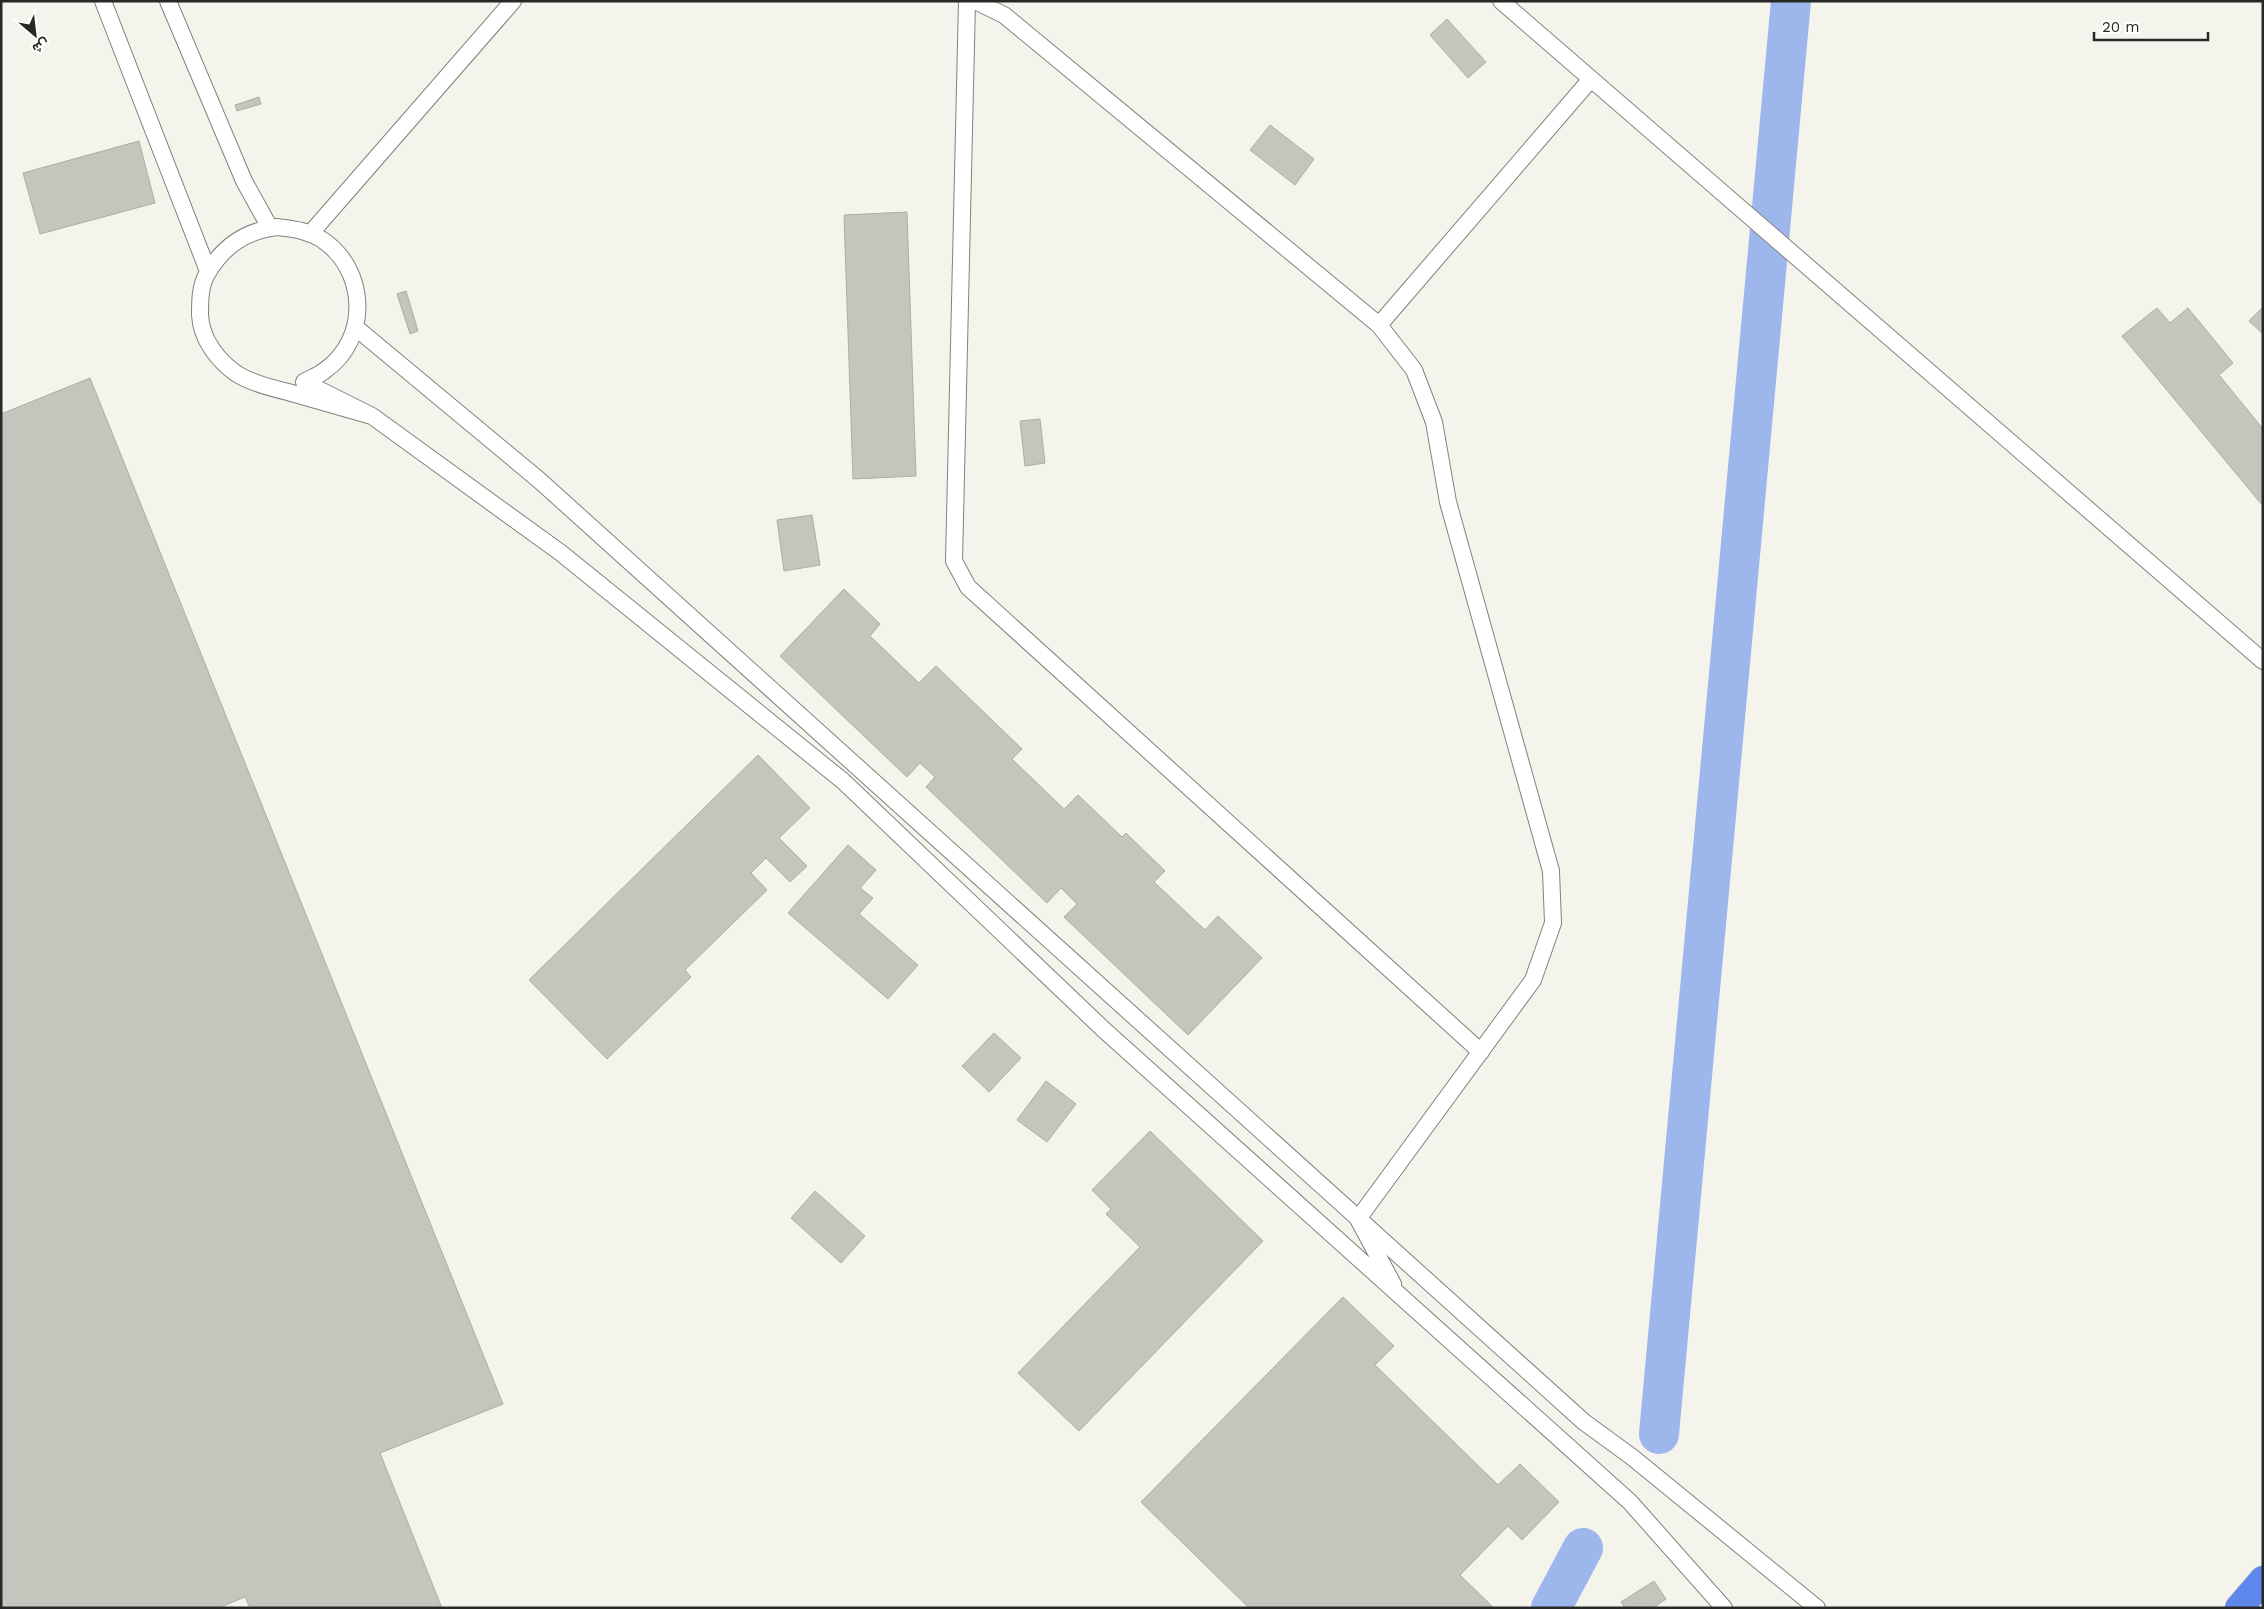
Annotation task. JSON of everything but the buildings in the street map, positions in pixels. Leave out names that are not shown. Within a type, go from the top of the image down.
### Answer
[{"type":"highway","points":[[2239,1608],[2263,1580]]},
{"type":"lane","points":[[102,1],[208,271]]},
{"type":"lane","points":[[168,1],[244,180],[270,228]]},
{"type":"lane","points":[[310,234],[513,1]]},
{"type":"lane","points":[[967,1],[954,562],[968,587],[1481,1052]]},
{"type":"lane","points":[[975,1],[1004,15],[1379,325],[1414,370],[1434,422],[1448,502],[1551,871],[1553,923],[1533,980],[1358,1219]]},
{"type":"lane","points":[[1501,1],[2263,661]]},
{"type":"lane","points":[[1379,325],[1591,80]]},
{"type":"lane","points":[[372,416],[259,383],[238,375],[220,360],[208,342],[201,320],[200,298],[208,271],[217,257],[234,241],[254,231],[270,228],[299,229],[320,238],[338,252],[351,270],[358,292],[358,315],[355,327],[352,337],[341,356],[324,371],[304,382],[372,416],[561,554],[843,782],[1103,1029],[1630,1502],[1724,1608]]},
{"type":"lane","points":[[355,327],[539,480],[1584,1422],[1632,1457],[1817,1608]]},
{"type":"lane","points":[[1358,1219],[1399,1294]]},
{"type":"waterway","points":[[1659,1434],[1791,1]]},
{"type":"waterway","points":[[1551,1608],[1583,1548]]}]
